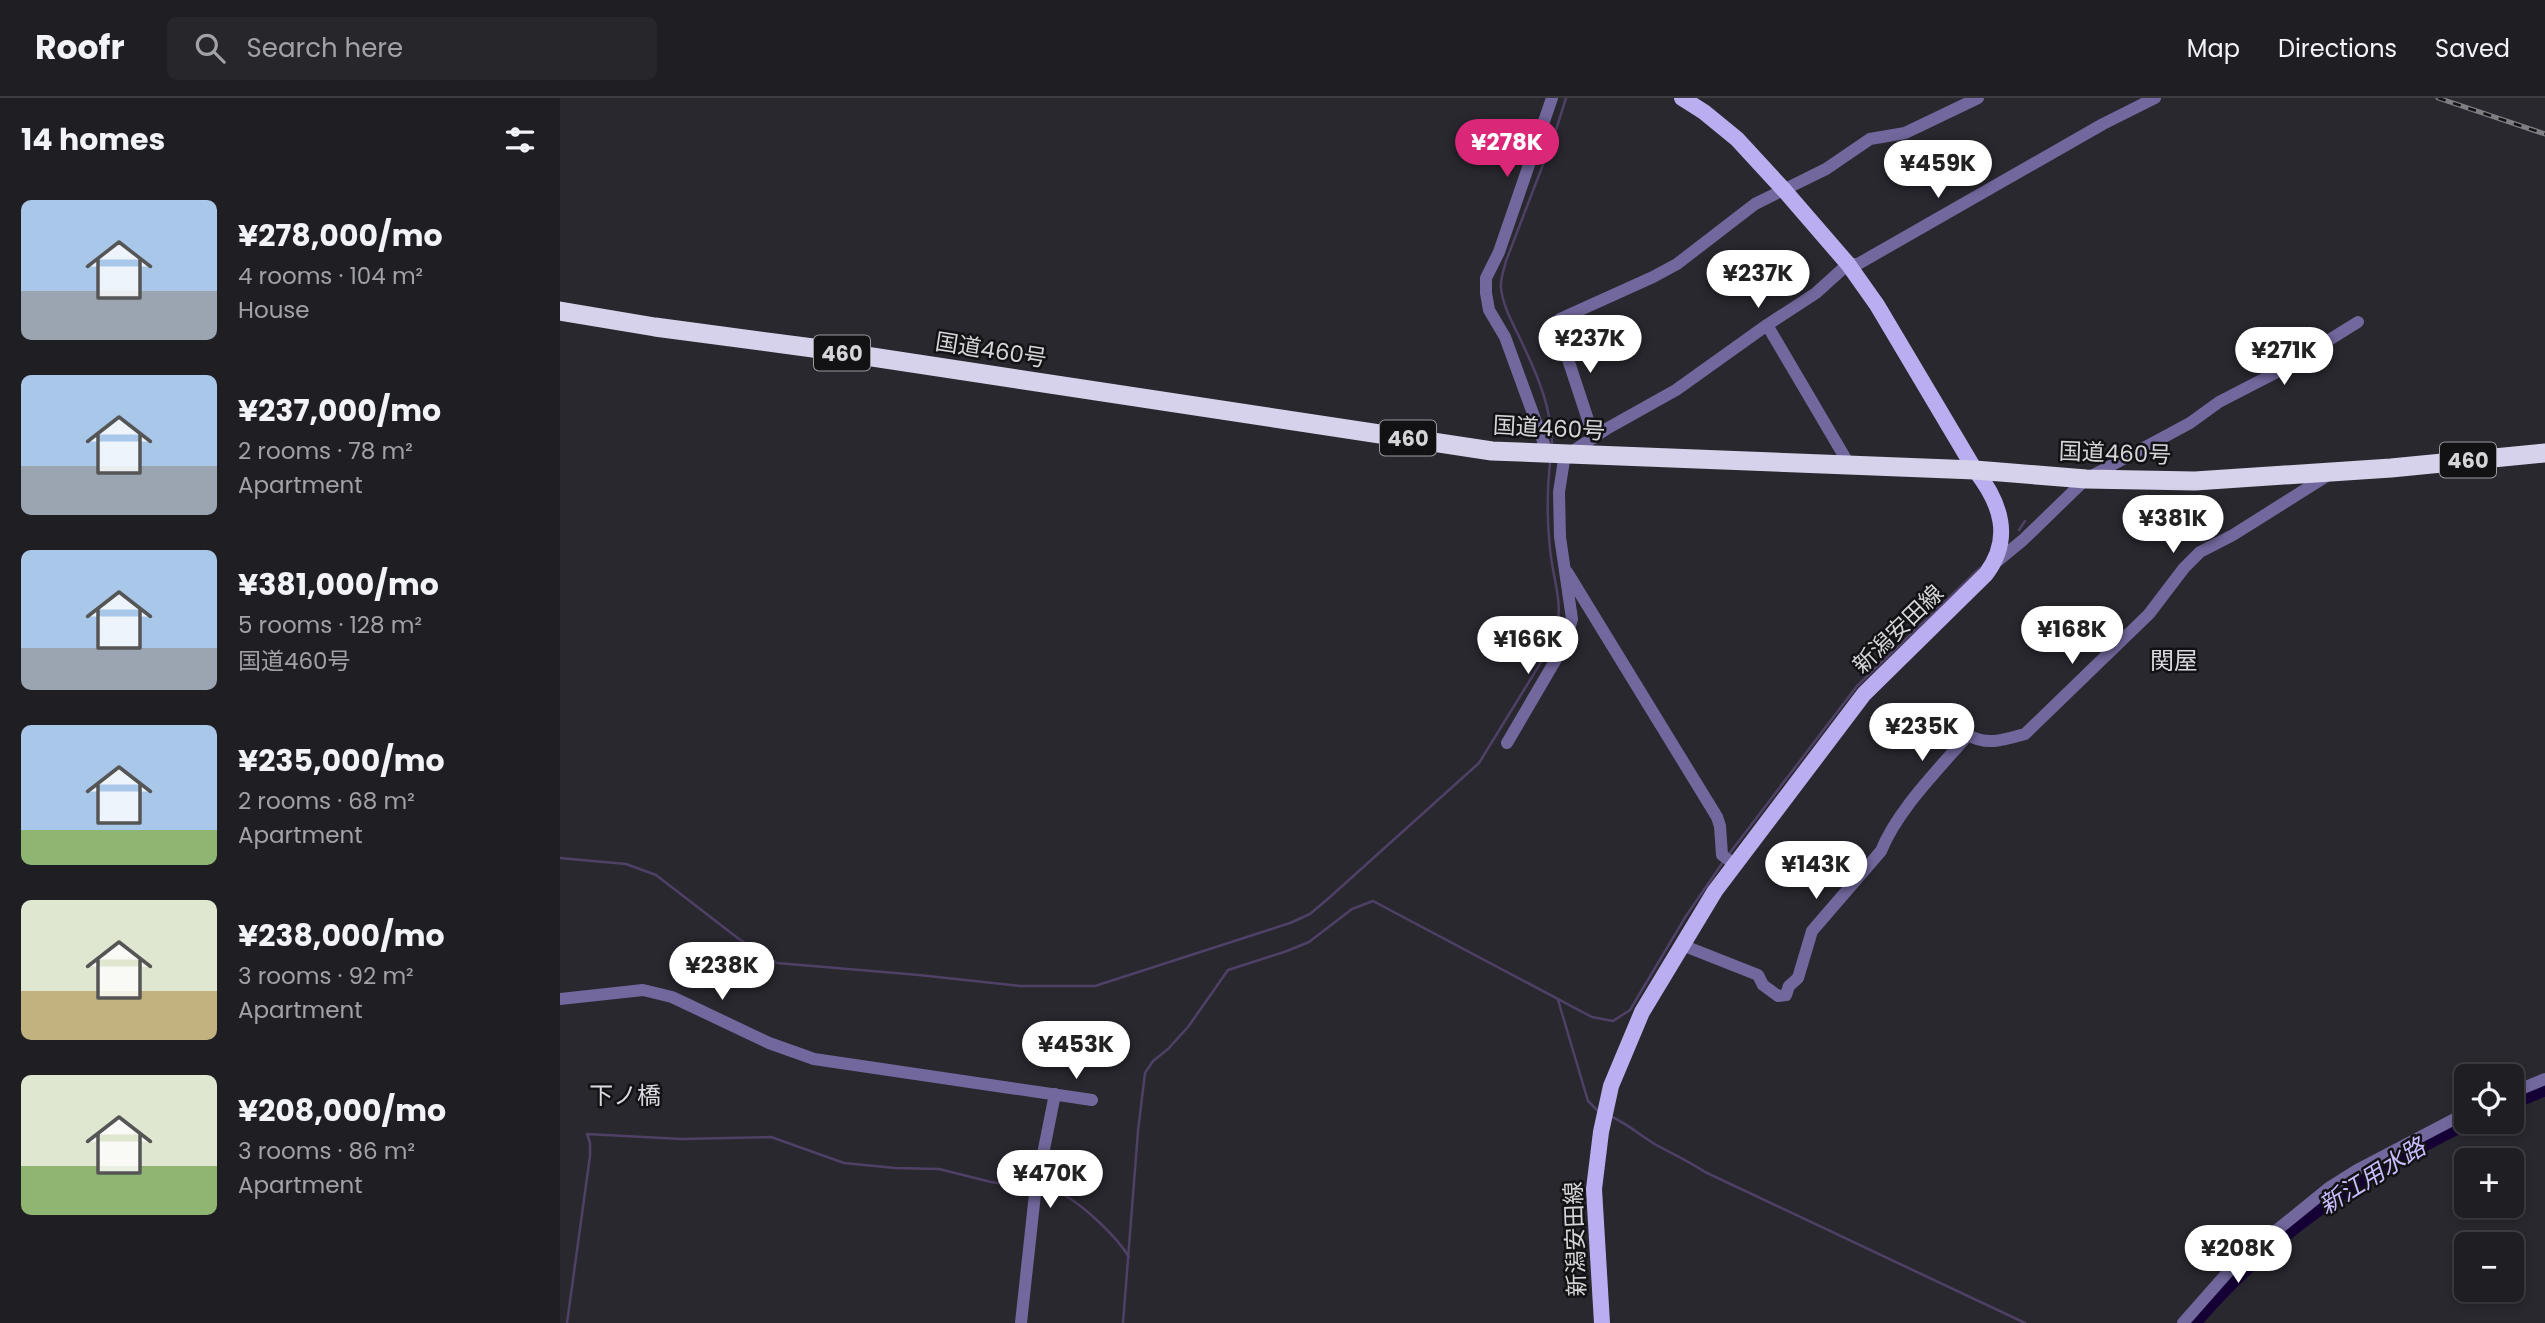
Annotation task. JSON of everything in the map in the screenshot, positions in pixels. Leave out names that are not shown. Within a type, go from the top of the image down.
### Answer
[{"type":"highway","name":"国道460号","points":[[560,311],[1491,451],[1975,470],[2086,479],[2195,481],[2334,472],[2545,453]]},
{"type":"main road","points":[[1682,98],[1737,139],[1848,264],[1877,305],[1975,470],[1987,485],[2001,522],[2000,551],[1995,562]]},
{"type":"main road","name":"新潟安田線","points":[[1601,1323],[1594,1189],[1611,1086],[1631,1035],[1682,945],[1734,864],[1864,694],[1995,562]]},
{"type":"street","points":[[1507,743],[1565,644],[1572,620],[1560,537],[1559,492],[1564,460],[1505,337],[1489,310],[1486,292],[1486,278],[1499,252],[1552,98]]},
{"type":"street","points":[[1594,438],[1556,323],[1560,319],[1677,264],[1755,204],[1826,169],[1870,139],[1905,133],[1978,98]]},
{"type":"street","points":[[1559,453],[1594,438],[1676,390],[1766,325],[1816,293],[1848,264],[1858,264],[2153,98]]},
{"type":"street","points":[[1995,562],[2023,540],[2086,479],[2190,423],[2219,402],[2278,371],[2358,322]]},
{"type":"street","points":[[1766,325],[1850,466]]},
{"type":"street","points":[[1682,945],[1745,968],[1758,975],[1763,985],[1778,996],[1786,995],[1789,986],[1798,978],[1812,931],[1881,851],[1886,838],[1922,788],[1968,735],[1980,742],[2001,741],[2025,734],[2149,614],[2184,568],[2200,552],[2233,535],[2334,472]]},
{"type":"street","points":[[1565,569],[1600,621],[1717,817],[1722,855],[1734,864]]},
{"type":"street","points":[[560,999],[643,990],[672,997],[778,1046],[814,1059],[1092,1100]]},
{"type":"street","points":[[2524,1088],[2545,1079]]},
{"type":"street","points":[[1021,1323],[1035,1194],[1055,1094]]},
{"type":"street","points":[[2183,1323],[2235,1264],[2330,1187],[2454,1119]]},
{"type":"waterway","points":[[1552,445],[1550,419],[1543,394],[1507,310],[1501,285],[1506,261],[1566,98]]},
{"type":"waterway","points":[[560,858],[626,864],[656,875],[739,939],[777,963],[1020,986],[1095,986],[1290,923],[1310,914],[1479,763],[1551,646],[1559,608],[1548,528],[1550,462]]},
{"type":"waterway","points":[[2019,530],[2025,521]]},
{"type":"waterway","points":[[1729,854],[1857,686],[1980,568]]},
{"type":"waterway","points":[[1123,1323],[1145,1073],[1153,1061],[1188,1027],[1228,970],[1309,942],[1352,909],[1373,901],[1592,1017],[1613,1021],[1630,1010],[1686,916],[1723,862]]},
{"type":"waterway","points":[[1558,1000],[1588,1101],[1597,1110]]},
{"type":"waterway","name":"新江用水路","points":[[2524,1097],[2545,1088]]},
{"type":"waterway","points":[[1612,1117],[1705,1172],[2025,1323]]},
{"type":"waterway","name":"新江用水路","points":[[2193,1323],[2253,1261],[2318,1208],[2389,1163],[2454,1128]]},
{"type":"waterway","points":[[567,1323],[590,1156],[587,1134],[681,1139],[771,1137],[844,1163],[939,1169],[991,1182],[1033,1188]]},
{"type":"waterway","points":[[1039,1189],[1066,1196],[1074,1201],[1109,1232],[1129,1257]]},
{"type":"railway","points":[[2438,98],[2545,134]]},
{"type":"district","name":"関屋","points":[[2174,660]]},
{"type":"district","name":"下ノ橋","points":[[625,1095]]}]
